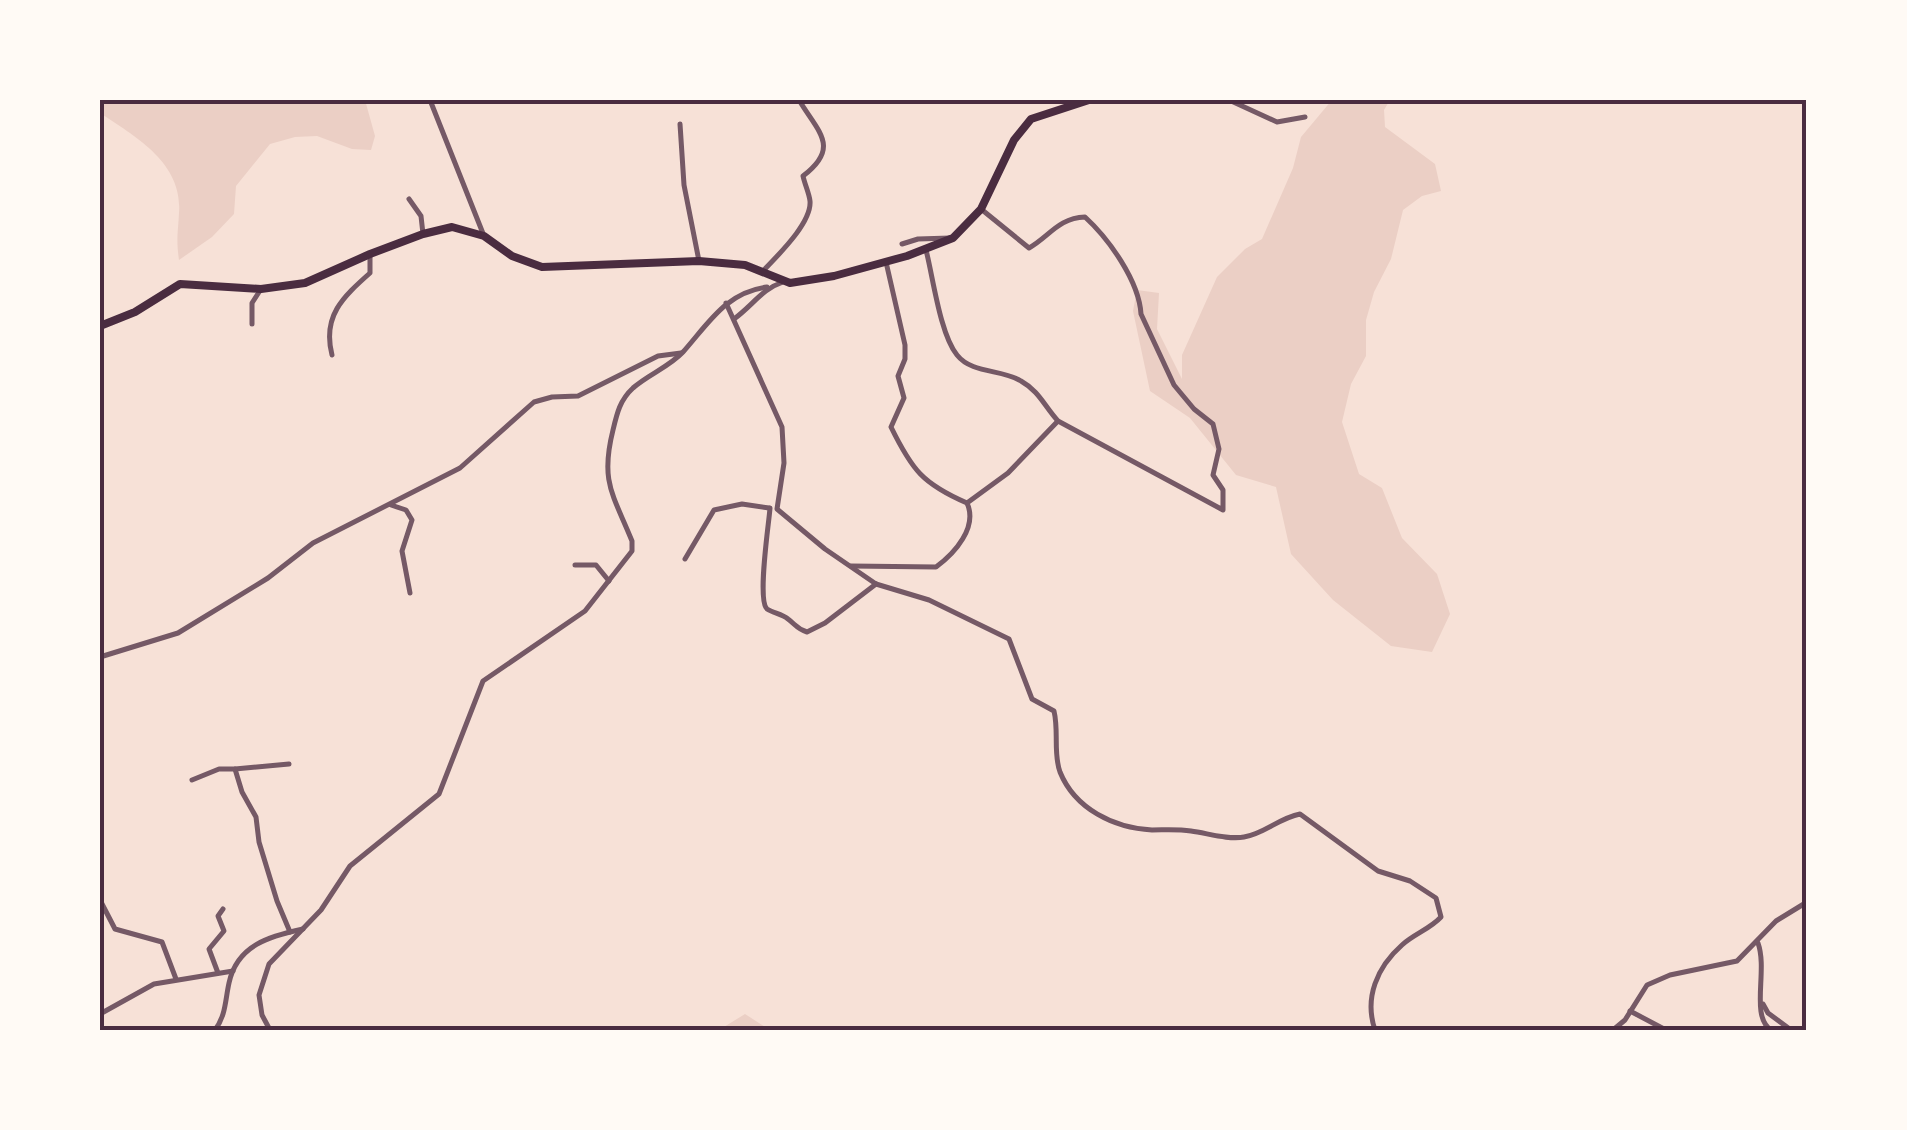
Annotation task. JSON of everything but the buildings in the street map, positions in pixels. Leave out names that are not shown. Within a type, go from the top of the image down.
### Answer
[{"type":"highway","points":[[100,326],[135,312],[180,284],[260,289],[305,284],[370,254],[452,227],[484,236],[512,256],[542,267],[699,261],[734,264],[763,271],[784,282],[803,282],[886,262],[953,238],[981,209],[1014,140],[1031,119],[1090,100]]},
{"type":"street","points":[[430,100],[484,236]]},
{"type":"street","points":[[763,271],[784,252],[809,210],[804,176],[818,165],[824,151],[821,133],[799,100]]},
{"type":"street","points":[[1229,100],[1277,122],[1305,117]]},
{"type":"street","points":[[1254,112],[1259,100]]},
{"type":"street","points":[[680,124],[684,185],[699,261]]},
{"type":"street","points":[[409,199],[421,216],[423,234]]},
{"type":"street","points":[[926,250],[957,356],[971,366],[1023,382],[1043,399],[1058,421],[1223,510],[1224,490],[1213,475],[1218,449],[1212,424],[1174,385],[1110,242],[1085,218],[1078,218],[1051,228],[1029,248],[981,209]]},
{"type":"street","points":[[902,244],[934,237],[953,238]]},
{"type":"street","points":[[332,355],[330,320],[354,285],[370,273],[370,254]]},
{"type":"street","points":[[886,262],[905,345],[904,364],[898,376],[904,402],[891,427],[927,484],[967,503]]},
{"type":"street","points":[[270,1030],[259,995],[273,959],[320,910],[350,866],[438,794],[482,682],[584,611],[626,561],[633,548],[608,484],[606,452],[620,402],[641,382],[672,364],[726,303],[752,289],[784,282]]},
{"type":"street","points":[[734,319],[754,304],[766,287]]},
{"type":"street","points":[[252,324],[252,302],[260,289]]},
{"type":"street","points":[[726,303],[782,428],[784,463],[763,550],[763,601],[767,609],[787,617],[797,629],[807,632],[876,584]]},
{"type":"street","points":[[100,658],[178,632],[268,578],[313,542],[471,461],[534,402],[578,396],[658,356],[682,353]]},
{"type":"street","points":[[967,503],[1008,473],[1058,421]]},
{"type":"street","points":[[848,566],[936,567],[964,536],[971,519],[967,503]]},
{"type":"street","points":[[388,504],[406,510],[412,520],[402,551],[410,593]]},
{"type":"street","points":[[686,559],[714,510],[742,504],[774,508],[876,584],[929,600],[1009,640],[1032,698],[1054,712],[1056,758],[1078,803],[1106,818],[1152,830],[1168,828],[1234,838],[1254,834],[1300,814],[1378,871],[1428,890],[1436,898],[1441,917],[1401,946],[1371,986],[1375,1030]]},
{"type":"street","points":[[574,565],[596,565],[609,582]]},
{"type":"street","points":[[192,780],[219,769],[289,764]]},
{"type":"street","points":[[236,769],[242,792],[256,817],[259,842],[290,932]]},
{"type":"street","points":[[100,900],[115,930],[162,942],[176,979]]},
{"type":"street","points":[[1613,1030],[1647,985],[1670,975],[1737,961],[1758,944],[1761,935],[1776,921],[1807,902]]},
{"type":"street","points":[[218,973],[209,945],[224,931],[218,916],[223,909]]},
{"type":"street","points":[[216,1030],[224,1015],[232,971],[255,943],[275,934],[303,930]]},
{"type":"street","points":[[1758,944],[1764,959],[1759,991],[1768,1013],[1791,1030]]},
{"type":"street","points":[[100,1014],[132,994],[176,979],[232,971]]},
{"type":"street","points":[[1764,1004],[1760,1018],[1771,1030]]},
{"type":"street","points":[[1630,1012],[1666,1030]]},
{"type":"shaded area","points":[[100,100],[365,100],[375,136],[371,150],[352,149],[317,136],[270,144],[236,186],[234,214],[212,237],[179,260],[178,195],[173,180],[154,153],[100,113]]},
{"type":"shaded area","points":[[1332,100],[1390,100],[1384,110],[1385,127],[1435,164],[1441,191],[1422,196],[1403,210],[1391,259],[1374,292],[1366,320],[1366,356],[1351,384],[1342,422],[1359,474],[1382,488],[1402,538],[1437,574],[1450,614],[1432,652],[1391,646],[1333,600],[1291,554],[1276,487],[1236,475],[1190,418],[1150,391],[1133,311],[1137,290],[1159,293],[1157,329],[1182,379],[1182,355],[1217,277],[1245,249],[1262,239],[1293,168],[1301,137]]},
{"type":"shaded area","points":[[745,1014],[770,1030],[719,1030]]}]
